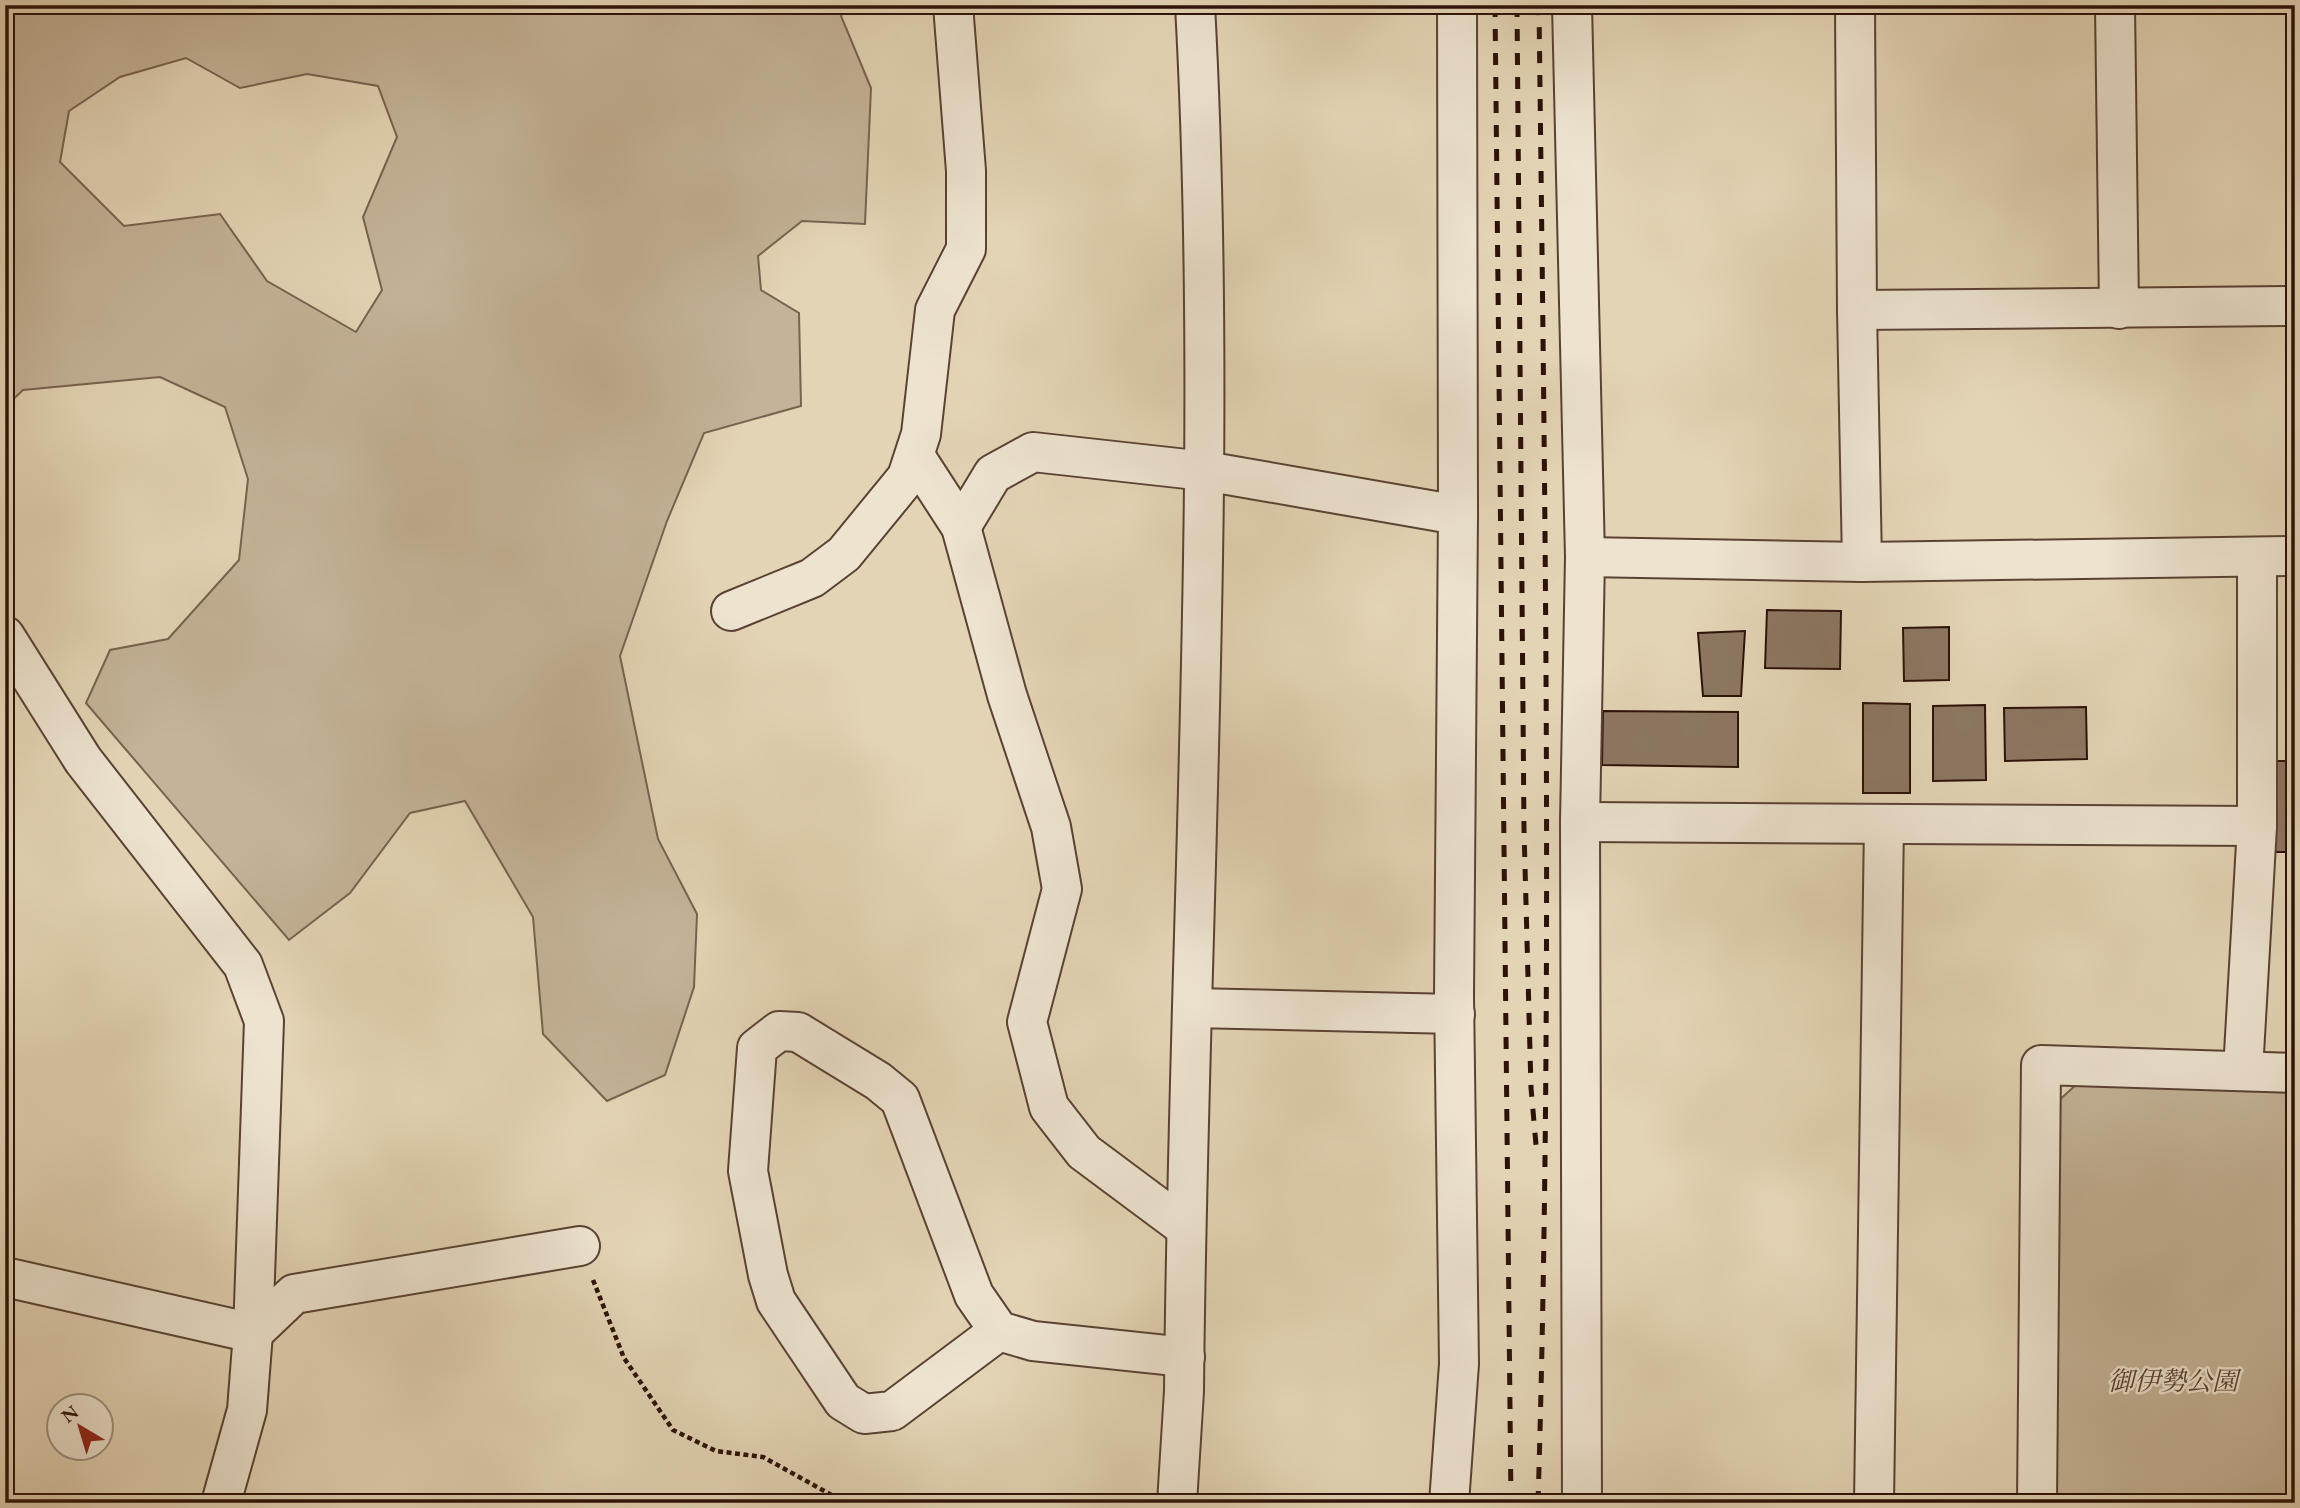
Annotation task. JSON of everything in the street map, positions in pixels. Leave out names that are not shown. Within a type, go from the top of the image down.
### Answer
[{"type":"street","points":[[731,611],[813,578],[844,554],[908,477],[921,434],[935,310],[966,249],[966,171],[953,5]]},
{"type":"street","points":[[1177,1503],[1185,1357],[1205,471],[1200,97],[1195,5]]},
{"type":"street","points":[[1449,1503],[1459,1364],[1455,1014],[1457,5]]},
{"type":"street","points":[[1572,5],[1585,557],[1580,822],[1582,1503]]},
{"type":"street","points":[[1855,5],[1862,562]]},
{"type":"street","points":[[2115,5],[2119,309]]},
{"type":"street","points":[[1857,310],[2295,306]]},
{"type":"street","points":[[961,527],[993,474],[1032,452],[1205,471],[1458,515]]},
{"type":"street","points":[[915,456],[961,527],[1007,695],[1051,827],[1062,889],[1027,1022],[1049,1107],[1084,1152],[1186,1228]]},
{"type":"street","points":[[1585,557],[1862,562],[2295,556]]},
{"type":"street","points":[[2243,1071],[2257,826],[2257,557]]},
{"type":"street","points":[[5,636],[83,760],[243,965],[264,1021],[253,1333],[247,1410],[221,1503]]},
{"type":"street","points":[[1580,822],[2257,826]]},
{"type":"street","points":[[1874,1503],[1884,824]]},
{"type":"street","points":[[1192,1008],[1455,1014]]},
{"type":"street","points":[[999,1331],[892,1411],[864,1414],[843,1401],[776,1301],[768,1275],[748,1171],[757,1048],[779,1031],[798,1032],[878,1081],[900,1099],[974,1295],[999,1331],[1033,1341],[1185,1357]]},
{"type":"street","points":[[2037,1503],[2041,1065],[2295,1073]]},
{"type":"street","points":[[253,1333],[294,1294],[580,1246]]},
{"type":"street","points":[[5,1277],[253,1333]]},
{"type":"path","points":[[580,1246],[624,1358],[673,1430],[716,1451],[762,1457],[846,1503]]},
{"type":"green space","points":[[5,5],[847,5],[841,16],[871,88],[865,224],[802,221],[758,256],[761,290],[799,313],[801,406],[704,433],[667,521],[620,656],[658,839],[697,914],[694,987],[665,1075],[607,1101],[543,1034],[533,917],[465,801],[410,813],[350,893],[289,940],[86,703],[110,650],[168,639],[239,560],[248,479],[225,407],[160,377],[23,390],[5,407]],"holes":[[[186,58],[240,88],[307,74],[378,86],[397,137],[363,217],[382,290],[356,332],[267,281],[220,214],[124,226],[60,162],[69,111],[120,77]]]},
{"type":"green space","name":"御伊勢公園","points":[[2078,1083],[2295,1088],[2295,1503],[2049,1503],[2056,1103]]},
{"type":"building","points":[[1767,610],[1841,611],[1840,669],[1765,668]]},
{"type":"building","points":[[1949,627],[1949,680],[1904,681],[1903,628]]},
{"type":"building","points":[[1745,631],[1741,696],[1703,696],[1698,633]]},
{"type":"building","points":[[2295,688],[2295,852],[2271,852],[2273,761],[2293,761]]},
{"type":"building","points":[[1863,703],[1910,704],[1910,793],[1863,793]]},
{"type":"building","points":[[1985,705],[1986,780],[1933,781],[1933,706]]},
{"type":"building","points":[[2086,707],[2087,759],[2005,761],[2004,708]]},
{"type":"building","points":[[1603,711],[1738,712],[1738,767],[1602,765]]},
{"type":"building","points":[[2289,901],[2295,901],[2295,1056],[2286,1056]]},
{"type":"railway","points":[[1495,5],[1511,1503]]},
{"type":"railway","points":[[1517,5],[1524,829],[1531,1088],[1537,1156]]},
{"type":"railway","points":[[1538,1503],[1543,1316],[1546,941],[1539,5]]}]
